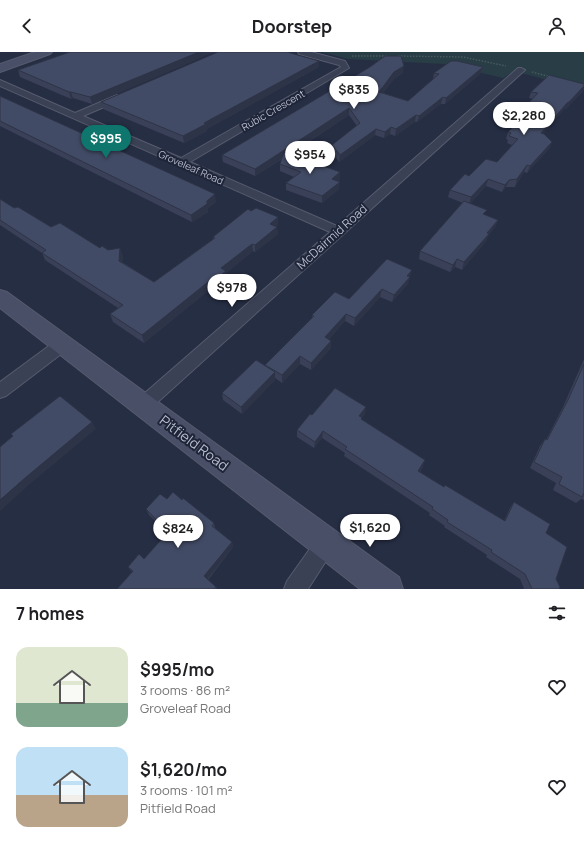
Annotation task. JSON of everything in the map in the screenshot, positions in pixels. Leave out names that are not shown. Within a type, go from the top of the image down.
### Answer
[{"type":"street","points":[[0,68],[46,52]]},
{"type":"street","name":"Rubic Crescent","points":[[181,163],[345,68],[342,63],[302,52]]},
{"type":"street","name":"McDairmid Road","points":[[144,404],[521,70]]},
{"type":"street","name":"Groveleaf Road","points":[[0,83],[338,231]]},
{"type":"street","points":[[75,116],[127,94]]},
{"type":"street","name":"Pitfield Road","points":[[0,297],[388,589]]},
{"type":"street","points":[[0,391],[63,344]]},
{"type":"street","points":[[295,589],[326,543]]},
{"type":"path","points":[[331,60],[347,56],[463,57],[553,77]]},
{"type":"shaded area","points":[[322,52],[584,52],[584,90],[514,71],[503,78],[444,64],[348,59]]},
{"type":"building","points":[[70,52],[199,52],[90,97],[69,92],[18,70]]},
{"type":"building","points":[[218,52],[287,52],[319,61],[204,123],[206,124],[183,136],[101,102]]},
{"type":"building","points":[[385,56],[401,56],[404,66],[394,72],[379,92],[408,101],[439,74],[434,73],[451,61],[483,67],[446,98],[443,97],[419,116],[416,115],[396,129],[391,127],[385,132],[376,129],[340,155],[332,145],[360,123],[349,108],[255,169],[222,155],[370,67]]},
{"type":"building","points":[[549,75],[584,84],[584,86],[541,133],[552,142],[530,166],[527,165],[517,179],[509,180],[505,185],[488,179],[471,197],[450,190],[465,174],[469,176],[486,159],[497,162],[518,139],[509,136],[511,133],[508,132],[525,115],[520,112],[538,93],[531,92]]},
{"type":"building","points":[[0,96],[215,194],[207,201],[207,204],[191,215],[0,121]]},
{"type":"building","points":[[284,152],[340,172],[332,179],[340,182],[322,196],[286,183],[301,172],[280,164]]},
{"type":"building","points":[[0,199],[14,208],[18,207],[51,227],[60,223],[100,248],[102,246],[108,250],[120,248],[119,261],[154,282],[215,238],[213,237],[248,209],[251,211],[256,208],[278,217],[270,224],[277,227],[255,245],[252,244],[221,268],[226,271],[210,284],[208,282],[142,335],[110,314],[123,305],[42,253],[46,250],[0,220]]},
{"type":"building","points":[[464,201],[487,210],[483,214],[498,220],[487,233],[489,234],[464,262],[457,259],[453,265],[420,251]]},
{"type":"building","points":[[387,259],[412,270],[407,276],[410,277],[394,295],[382,289],[355,318],[346,314],[325,337],[331,341],[311,363],[300,356],[282,375],[265,365],[314,316],[312,315],[335,292],[349,299]]},
{"type":"building","points":[[256,360],[275,372],[241,407],[222,393]]},
{"type":"building","points":[[584,364],[584,493],[582,497],[559,484],[562,477],[534,462],[545,439],[547,440],[568,400]]},
{"type":"building","points":[[335,388],[366,407],[359,416],[362,417],[361,419],[425,460],[418,471],[444,487],[445,485],[505,521],[514,502],[550,524],[546,533],[567,547],[556,579],[560,587],[559,589],[532,589],[525,574],[491,552],[492,550],[447,522],[448,520],[432,509],[433,507],[345,449],[347,447],[323,431],[315,442],[297,430]]},
{"type":"building","points":[[60,396],[92,422],[0,500],[0,447],[13,436],[11,434]]},
{"type":"building","points":[[173,492],[182,500],[183,498],[214,523],[212,526],[232,542],[204,576],[216,587],[214,589],[117,589],[133,571],[128,567],[139,554],[144,559],[168,532],[146,509],[160,494],[167,499]]}]
